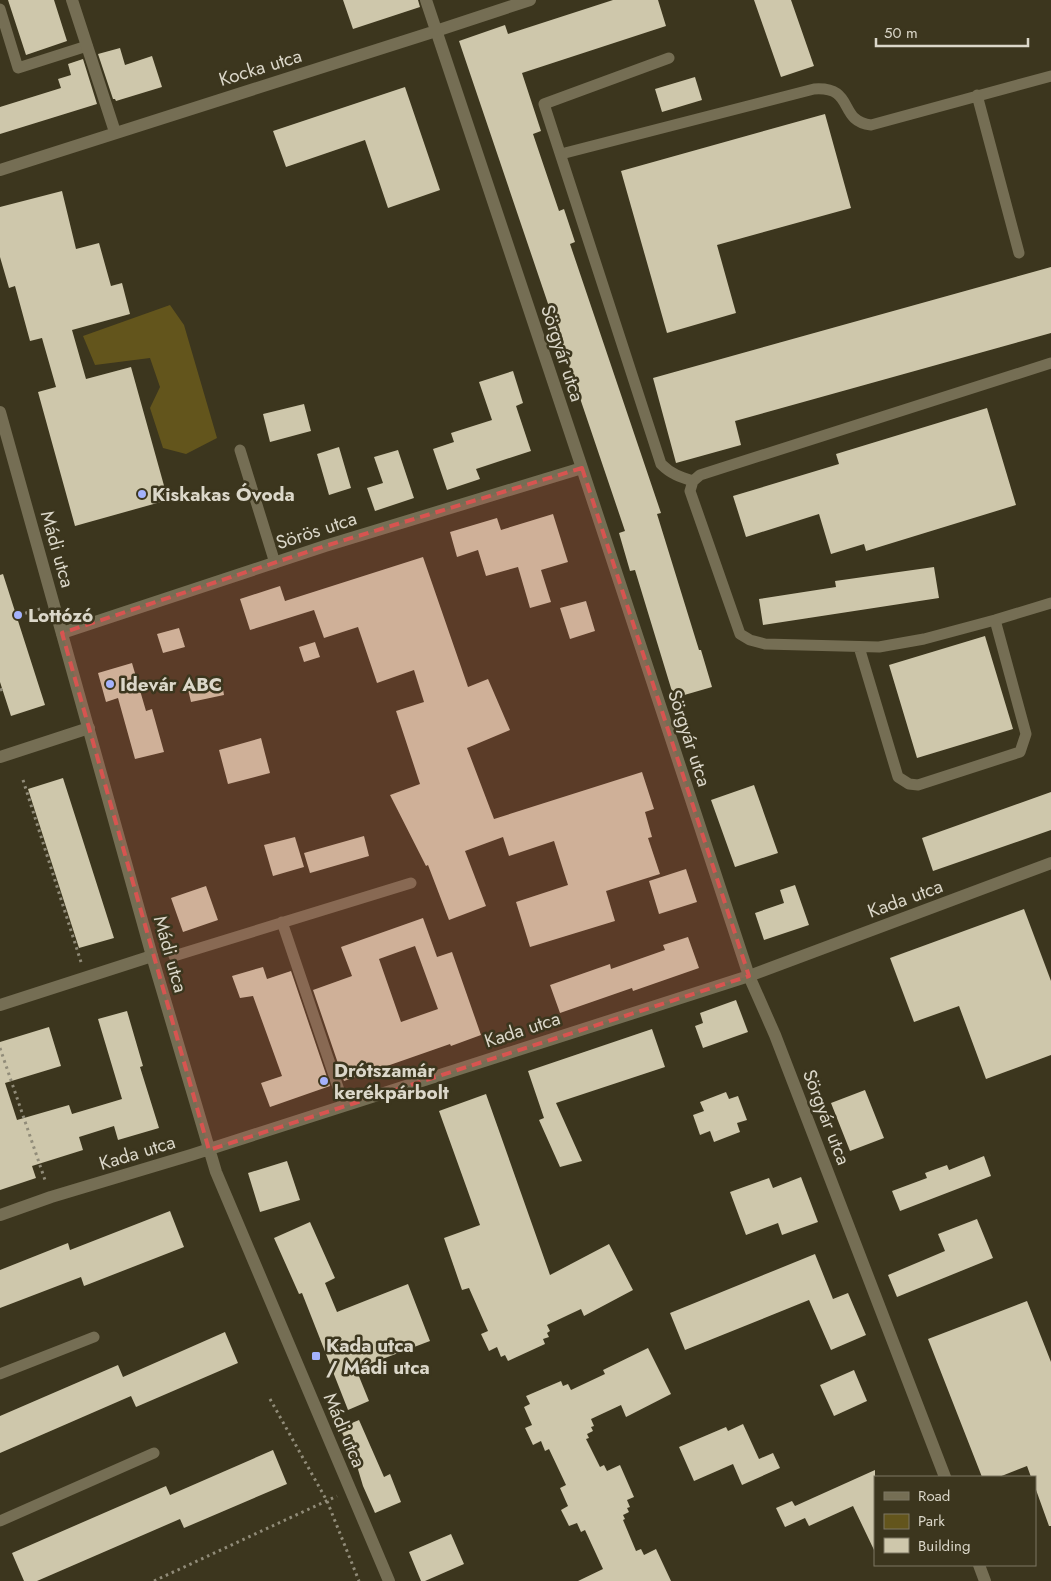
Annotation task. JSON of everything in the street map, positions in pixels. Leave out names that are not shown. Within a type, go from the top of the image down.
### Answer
[{"type":"street","points":[[72,0],[115,132]]},
{"type":"street","name":"Sörgyár utca","points":[[426,0],[749,976],[779,1044],[945,1476]]},
{"type":"street","name":"Kocka utca","points":[[0,170],[115,132],[436,32],[530,0]]},
{"type":"street","name":"Mádi utca","points":[[0,412],[208,1150],[389,1581]]},
{"type":"street","name":"Sörös utca","points":[[62,633],[276,563],[582,468]]},
{"type":"street","points":[[0,757],[89,728]]},
{"type":"street","name":"Kada utca","points":[[0,1215],[51,1197],[208,1150],[749,976],[1051,863]]},
{"type":"street","points":[[0,1005],[152,956]]},
{"type":"street","points":[[979,1566],[985,1581]]},
{"type":"lane","points":[[0,9],[18,68],[87,46]]},
{"type":"lane","points":[[669,58],[544,104],[661,464],[669,472],[693,481]]},
{"type":"lane","points":[[561,154],[814,89],[826,88],[838,94],[845,101],[852,117],[860,124],[871,125],[1051,76]]},
{"type":"lane","points":[[977,95],[1019,253]]},
{"type":"lane","points":[[1051,363],[700,475],[693,481],[690,491],[740,634],[750,640],[765,644],[879,647],[995,620],[1051,603]]},
{"type":"lane","points":[[240,450],[276,563]]},
{"type":"lane","points":[[859,647],[898,777],[909,784],[918,785],[1020,752],[1026,734],[995,620]]},
{"type":"lane","points":[[174,956],[411,883]]},
{"type":"lane","points":[[282,922],[344,1105]]},
{"type":"lane","points":[[0,1374],[94,1337]]},
{"type":"lane","points":[[0,1521],[154,1453]]},
{"type":"path","points":[[19,615],[43,608]]},
{"type":"path","points":[[22,780],[86,976]]},
{"type":"path","points":[[0,1048],[51,1197]]},
{"type":"path","points":[[270,1399],[327,1501],[360,1581]]},
{"type":"path","name":"Mádi utca","points":[[154,1581],[350,1490]]},
{"type":"highlighted area","points":[[582,468],[749,976],[209,1150],[62,633],[325,546]]},
{"type":"green space","points":[[170,305],[184,325],[217,438],[186,454],[163,448],[150,408],[160,387],[150,358],[95,365],[83,336]]},
{"type":"building","points":[[8,0],[54,0],[67,41],[26,55]]},
{"type":"building","points":[[343,0],[418,0],[420,7],[353,29]]},
{"type":"building","points":[[613,0],[658,0],[666,26],[522,73],[541,131],[533,134],[559,211],[564,209],[575,242],[570,244],[661,513],[657,514],[712,687],[674,698],[635,570],[630,571],[619,533],[625,531],[459,41],[505,25],[508,34]]},
{"type":"building","points":[[754,0],[791,0],[814,66],[781,77]]},
{"type":"building","points":[[120,48],[125,65],[152,56],[162,87],[116,101],[113,99],[98,54]]},
{"type":"building","points":[[83,59],[97,104],[0,134],[0,107],[61,88],[58,79],[71,75],[68,64]]},
{"type":"building","points":[[695,77],[702,100],[662,112],[655,89]]},
{"type":"building","points":[[405,87],[440,190],[388,208],[365,140],[286,167],[273,131]]},
{"type":"building","points":[[825,114],[851,208],[717,245],[736,313],[667,333],[621,171]]},
{"type":"building","points":[[62,191],[76,249],[99,243],[111,286],[122,283],[130,314],[72,330],[86,379],[131,367],[168,500],[75,526],[38,392],[56,387],[42,338],[30,341],[15,286],[9,288],[0,257],[0,207]]},
{"type":"building","points":[[1051,267],[1051,333],[735,421],[741,445],[676,463],[653,378]]},
{"type":"building","points":[[513,371],[523,403],[516,406],[531,451],[476,469],[480,479],[447,490],[433,449],[454,442],[451,433],[492,420],[479,382]]},
{"type":"building","points":[[304,404],[311,431],[270,442],[263,414]]},
{"type":"building","points":[[987,408],[1016,505],[866,551],[864,544],[831,554],[819,514],[746,537],[733,496],[839,464],[836,454]]},
{"type":"building","points":[[339,447],[351,488],[329,495],[317,454]]},
{"type":"building","points":[[398,450],[414,498],[375,511],[367,488],[383,483],[374,457]]},
{"type":"building","points":[[553,514],[568,562],[541,570],[551,602],[530,608],[518,567],[486,576],[478,550],[457,557],[450,532],[497,518],[501,530]]},
{"type":"building","points":[[423,557],[468,687],[488,679],[510,730],[467,748],[494,819],[642,772],[654,809],[645,812],[652,837],[648,838],[660,874],[606,891],[615,921],[530,947],[516,902],[568,885],[554,841],[509,856],[503,837],[465,851],[486,906],[449,920],[428,865],[426,866],[390,795],[420,784],[396,711],[424,702],[414,670],[377,683],[358,627],[324,638],[314,610],[250,630],[240,599],[280,586],[285,601]]},
{"type":"building","points":[[934,567],[939,598],[763,625],[759,599],[836,587],[835,581]]},
{"type":"building","points":[[3,574],[45,705],[11,716],[0,682],[0,575]]},
{"type":"building","points":[[586,601],[595,631],[570,639],[560,608]]},
{"type":"building","points":[[179,628],[185,647],[163,653],[157,634]]},
{"type":"building","points":[[985,636],[1013,729],[917,758],[889,665]]},
{"type":"building","points":[[315,642],[320,657],[304,662],[299,647]]},
{"type":"building","points":[[132,663],[146,711],[152,709],[164,752],[135,759],[118,698],[106,702],[98,673]]},
{"type":"building","points":[[221,678],[224,695],[191,702],[187,685]]},
{"type":"building","points":[[261,738],[270,773],[228,784],[219,750]]},
{"type":"building","points":[[63,778],[114,938],[79,948],[28,789]]},
{"type":"building","points":[[754,785],[778,853],[735,867],[711,800]]},
{"type":"building","points":[[1051,792],[1051,830],[933,871],[922,838]]},
{"type":"building","points":[[364,836],[369,856],[310,873],[304,853]]},
{"type":"building","points":[[295,837],[304,867],[273,876],[264,845]]},
{"type":"building","points":[[686,869],[697,902],[659,914],[649,881]]},
{"type":"building","points":[[795,885],[809,925],[764,940],[755,913],[784,903],[780,890]]},
{"type":"building","points":[[206,886],[218,920],[183,932],[171,898]]},
{"type":"building","points":[[1024,909],[1051,981],[1051,1055],[986,1079],[959,1006],[914,1022],[890,958]]},
{"type":"building","points":[[423,918],[437,957],[452,952],[481,1035],[344,1081],[313,990],[352,976],[341,947]],"holes":[[[415,946],[438,1009],[401,1022],[379,959]]]},
{"type":"building","points":[[688,937],[699,968],[633,991],[632,988],[560,1013],[550,985],[610,964],[611,969],[665,950],[663,945]]},
{"type":"building","points":[[263,967],[267,979],[291,971],[330,1086],[270,1107],[261,1083],[282,1076],[253,996],[240,998],[232,976]]},
{"type":"building","points":[[736,1000],[748,1032],[703,1048],[695,1026],[703,1023],[700,1013]]},
{"type":"building","points":[[127,1011],[143,1066],[140,1067],[159,1128],[118,1140],[114,1126],[79,1137],[83,1150],[32,1166],[36,1178],[0,1190],[0,1042],[49,1027],[61,1066],[5,1083],[17,1120],[69,1105],[72,1114],[122,1099],[98,1019]]},
{"type":"building","points":[[652,1029],[665,1067],[556,1103],[582,1161],[560,1167],[539,1120],[544,1118],[528,1071]]},
{"type":"building","points":[[865,1090],[884,1138],[850,1151],[831,1103]]},
{"type":"building","points":[[726,1092],[729,1099],[738,1096],[747,1120],[737,1123],[740,1132],[714,1142],[710,1131],[700,1135],[693,1115],[704,1111],[700,1102]]},
{"type":"building","points":[[486,1094],[550,1275],[609,1244],[633,1290],[584,1316],[581,1309],[547,1325],[550,1331],[547,1333],[549,1337],[543,1339],[545,1344],[508,1361],[505,1355],[501,1357],[497,1347],[489,1351],[481,1334],[488,1331],[469,1288],[462,1290],[444,1238],[480,1225],[439,1111]]},
{"type":"building","points":[[984,1156],[991,1176],[900,1211],[892,1191],[927,1178],[925,1173],[947,1165],[949,1170]]},
{"type":"building","points":[[287,1161],[300,1200],[260,1212],[248,1173]]},
{"type":"building","points":[[801,1177],[818,1222],[782,1235],[778,1223],[746,1235],[730,1192],[769,1178],[773,1188]]},
{"type":"building","points":[[170,1211],[184,1247],[84,1286],[81,1277],[0,1308],[0,1270],[68,1243],[70,1250]]},
{"type":"building","points":[[977,1219],[993,1258],[897,1297],[888,1275],[945,1251],[938,1234]]},
{"type":"building","points":[[310,1222],[335,1278],[325,1283],[337,1312],[408,1284],[430,1341],[356,1369],[369,1401],[348,1410],[302,1293],[299,1294],[274,1238]]},
{"type":"building","points":[[815,1254],[833,1299],[848,1293],[866,1335],[831,1350],[809,1300],[685,1350],[670,1313]]},
{"type":"building","points":[[1027,1301],[1051,1362],[1051,1526],[1049,1526],[1036,1490],[1036,1476],[1031,1476],[1027,1466],[1002,1476],[982,1476],[928,1339]]},
{"type":"building","points":[[225,1332],[238,1363],[136,1407],[131,1396],[0,1453],[0,1416],[118,1365],[123,1377]]},
{"type":"building","points":[[648,1348],[671,1394],[626,1417],[621,1405],[591,1419],[594,1426],[591,1427],[593,1431],[587,1434],[589,1438],[586,1439],[600,1467],[604,1465],[607,1471],[620,1465],[634,1497],[627,1500],[630,1507],[627,1508],[629,1512],[623,1515],[625,1519],[623,1520],[636,1551],[641,1549],[644,1555],[656,1549],[671,1581],[578,1581],[603,1569],[585,1530],[581,1532],[577,1523],[569,1526],[561,1510],[568,1506],[560,1488],[566,1485],[549,1449],[545,1451],[541,1441],[533,1445],[525,1428],[532,1425],[524,1407],[530,1404],[526,1396],[561,1381],[563,1386],[568,1384],[571,1390],[605,1374],[603,1370]]},
{"type":"building","points":[[854,1370],[867,1401],[834,1416],[820,1385]]},
{"type":"building","points":[[359,1420],[384,1477],[390,1474],[401,1502],[375,1513],[340,1428]]},
{"type":"building","points":[[743,1424],[759,1459],[773,1453],[780,1468],[742,1485],[733,1464],[694,1481],[679,1447],[726,1427],[728,1431]]},
{"type":"building","points":[[273,1450],[287,1484],[184,1528],[180,1519],[37,1581],[24,1581],[12,1553],[166,1486],[170,1495]]},
{"type":"building","points":[[875,1470],[874,1550],[853,1506],[809,1526],[805,1518],[785,1527],[776,1508],[792,1501],[795,1506]]},
{"type":"building","points":[[451,1534],[464,1564],[421,1581],[409,1552]]},
{"type":"place","name":"Kiskakas Óvoda","points":[[142,494]]},
{"type":"place","name":"Lottózó","points":[[18,615]]},
{"type":"place","name":"Idevár ABC","points":[[110,684]]},
{"type":"place","name":"Drótszamár kerékpárbolt","points":[[324,1081]]},
{"type":"place","name":"Kada utca / Mádi utca","points":[[316,1356]]}]
